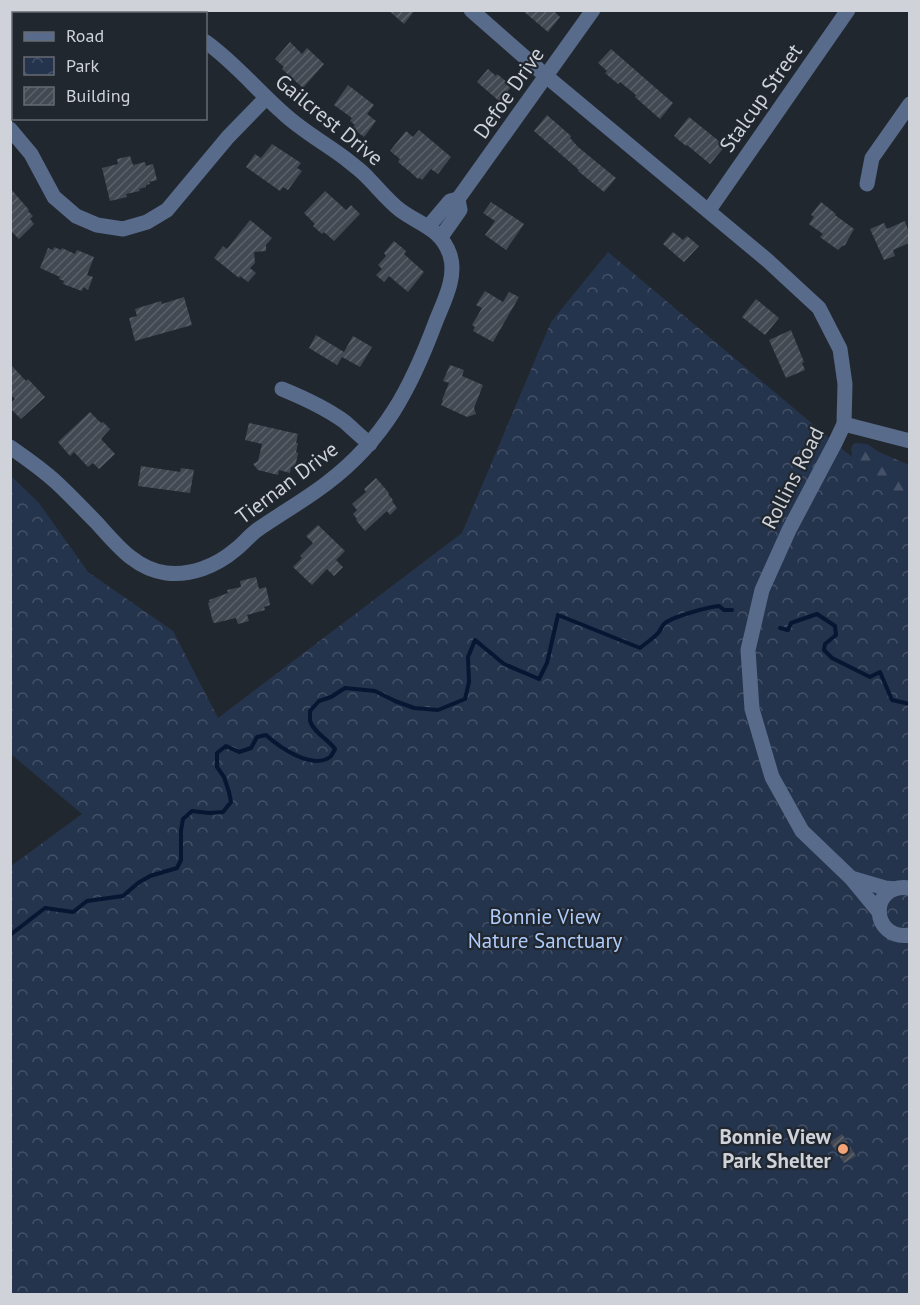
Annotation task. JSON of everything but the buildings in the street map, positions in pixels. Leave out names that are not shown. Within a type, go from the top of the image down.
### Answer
[{"type":"street","name":"Rollins Road","points":[[471,10],[546,76],[767,260],[819,308],[840,349],[845,384],[844,424],[789,530],[762,590],[748,650],[752,709],[772,777],[802,831],[851,878],[879,912]]},
{"type":"street","name":"Defoe Drive","points":[[441,237],[460,210],[458,200],[593,10]]},
{"type":"street","name":"Stalcup Street","points":[[709,210],[848,10]]},
{"type":"street","name":"Gailcrest Drive","points":[[207,43],[304,131],[343,157],[367,177],[388,201],[406,215],[428,227]]},
{"type":"street","points":[[10,129],[31,154],[54,197],[61,204],[76,216],[97,225],[123,229],[147,222],[167,210],[228,137],[266,98]]},
{"type":"street","points":[[867,184],[872,158],[909,104]]},
{"type":"street","name":"Defoe Drive","points":[[428,227],[450,201],[458,200]]},
{"type":"street","points":[[428,227],[441,237]]},
{"type":"street","name":"Tiernan Drive","points":[[10,447],[57,483],[124,553],[143,566],[166,573],[191,572],[212,566],[234,551],[254,532],[326,484],[349,465],[386,425],[418,366],[449,285],[453,269],[451,257],[441,237]]},
{"type":"street","points":[[282,389],[328,411],[345,422],[370,444]]},
{"type":"street","points":[[844,424],[909,441]]},
{"type":"street","name":"Rollins Road","points":[[851,878],[885,888],[902,888]]},
{"type":"street","name":"Rollins Road","points":[[902,888],[888,892],[883,898],[880,904],[880,919],[887,930],[899,935],[909,934]]},
{"type":"green space","name":"Bonnie View Nature Sanctuary","points":[[608,252],[909,505],[909,1294],[11,1294],[11,866],[82,814],[11,754],[10,475],[39,503],[88,572],[173,631],[218,718],[462,533],[551,322]]},
{"type":"green space","points":[[855,443],[867,444],[909,465],[909,562],[848,470],[852,454],[851,448]]},
{"type":"waterway","points":[[10,935],[45,908],[73,912],[87,901],[123,896],[150,876],[177,868],[181,860],[183,819],[192,811],[223,812],[231,802],[224,777],[217,767],[217,753],[226,746],[239,752],[251,748],[257,737],[266,735],[287,751],[305,759],[314,761],[330,757],[335,749],[312,725],[310,711],[319,701],[345,688],[375,691],[414,708],[438,710],[465,699],[469,682],[468,657],[475,640],[504,664],[539,679],[547,663],[558,615],[640,648],[657,634],[664,624],[674,618],[719,606],[724,610],[732,610]]},
{"type":"waterway","points":[[780,628],[788,630],[791,623],[817,614],[835,626],[836,635],[825,644],[824,650],[832,658],[870,677],[880,672],[892,700],[910,704]]},
{"type":"place","name":"Bonnie View Park Shelter","points":[[843,1149]]}]
